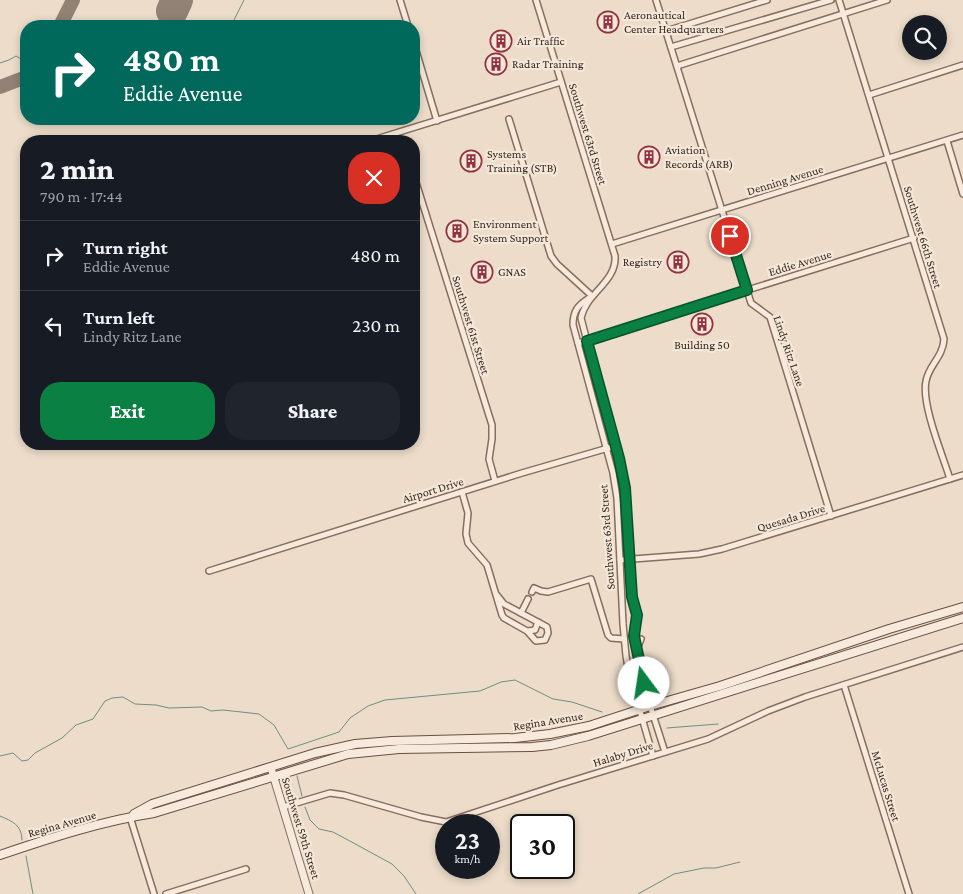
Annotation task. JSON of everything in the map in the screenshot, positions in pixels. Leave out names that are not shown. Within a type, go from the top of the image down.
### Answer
[{"type":"main road","name":"Regina Avenue","points":[[130,817],[152,804],[316,753],[372,742],[515,738],[550,734],[589,726],[720,686],[889,629],[963,607]]},
{"type":"main road","name":"Regina Avenue","points":[[0,855],[49,839],[130,817],[154,813],[348,754],[375,750],[502,748],[551,745],[642,720],[963,618]]},
{"type":"street","points":[[400,0],[406,20]]},
{"type":"street","name":"Southwest 63rd Street","points":[[536,0],[615,256],[614,270],[582,310],[581,318],[616,446],[625,488],[632,597],[637,615],[634,636],[637,656],[650,706],[665,752]]},
{"type":"street","name":"Lindy Ritz Lane","points":[[656,0],[751,303],[770,317],[831,516]]},
{"type":"street","points":[[666,31],[767,0]]},
{"type":"street","points":[[671,47],[831,0]]},
{"type":"street","name":"Southwest 66th Street","points":[[839,0],[944,339],[943,349],[926,381],[926,394],[928,410],[950,479]]},
{"type":"street","points":[[677,66],[887,0]]},
{"type":"street","points":[[420,64],[437,120]]},
{"type":"street","points":[[869,95],[963,65]]},
{"type":"street","points":[[389,135],[561,82]]},
{"type":"street","points":[[509,119],[552,256],[556,264],[592,296]]},
{"type":"street","name":"Denning Avenue","points":[[612,244],[963,135]]},
{"type":"street","points":[[947,141],[963,194]]},
{"type":"street","name":"Southwest 61st Street","points":[[420,195],[492,425],[489,459],[496,481]]},
{"type":"street","name":"Eddie Avenue","points":[[578,343],[914,238]]},
{"type":"street","name":"Southwest 63rd Street","points":[[592,296],[576,308],[573,325],[617,498],[624,639],[630,673],[653,756]]},
{"type":"street","name":"Airport Drive","points":[[209,571],[496,481],[616,446]]},
{"type":"street","name":"Quesada Drive","points":[[620,560],[699,554],[722,550],[963,475]]},
{"type":"street","points":[[462,492],[468,513],[466,534],[468,543],[487,565],[496,594],[504,618],[527,631],[536,641],[545,640],[547,627],[504,604],[496,594]]},
{"type":"street","points":[[533,590],[544,592],[591,579],[608,635],[611,638],[624,639]]},
{"type":"street","points":[[521,613],[528,599]]},
{"type":"street","points":[[527,631],[535,630],[538,622]]},
{"type":"street","points":[[637,656],[637,648],[641,639]]},
{"type":"street","name":"Halaby Drive","points":[[283,807],[330,793],[446,822],[708,739],[768,711],[963,647]]},
{"type":"street","name":"McLucas Street","points":[[844,685],[909,894]]},
{"type":"street","name":"Southwest 59th Street","points":[[271,768],[309,894]]},
{"type":"street","points":[[130,817],[154,894]]},
{"type":"street","points":[[166,894],[246,869]]},
{"type":"waterway","points":[[234,20],[244,0]]},
{"type":"waterway","points":[[0,63],[16,56],[20,58]]},
{"type":"waterway","points":[[0,756],[13,753],[22,761],[28,760],[35,753],[62,738],[76,725],[93,719],[105,701],[123,697],[135,704],[169,708],[202,707],[211,711],[223,710],[259,714],[274,725],[288,749],[339,732],[350,718],[368,706],[385,700],[480,691],[501,682],[515,680],[553,699],[572,702],[602,712]]},
{"type":"waterway","points":[[667,728],[718,724]]},
{"type":"waterway","points":[[297,776],[302,796]]},
{"type":"waterway","points":[[305,807],[310,820],[319,829],[333,832],[392,864],[404,876],[416,894]]},
{"type":"waterway","points":[[0,816],[18,827],[22,840]]},
{"type":"waterway","points":[[26,856],[33,894]]},
{"type":"waterway","points":[[638,894],[674,874],[704,868],[716,868],[740,862]]},
{"type":"taxiway","points":[[63,20],[73,0]]},
{"type":"taxiway","points":[[0,87],[20,79]]},
{"type":"runway","points":[[172,11],[177,0]]},
{"type":"place","name":"Aeronautical Center Headquarters","points":[[608,22]]},
{"type":"place","name":"Air Traffic","points":[[501,41]]},
{"type":"place","name":"Radar Training","points":[[496,64]]},
{"type":"place","name":"Aviation Records (ARB)","points":[[649,157]]},
{"type":"place","name":"Systems Training (STB)","points":[[471,161]]},
{"type":"place","name":"Environment System Support","points":[[457,231]]},
{"type":"place","name":"Registry","points":[[678,262]]},
{"type":"place","name":"GNAS","points":[[482,272]]},
{"type":"place","name":"Building 50","points":[[702,324]]},
{"type":"route","points":[[644,683],[634,636],[637,615],[632,597],[628,509],[625,488],[619,458],[587,341],[747,290],[730,236]]}]
